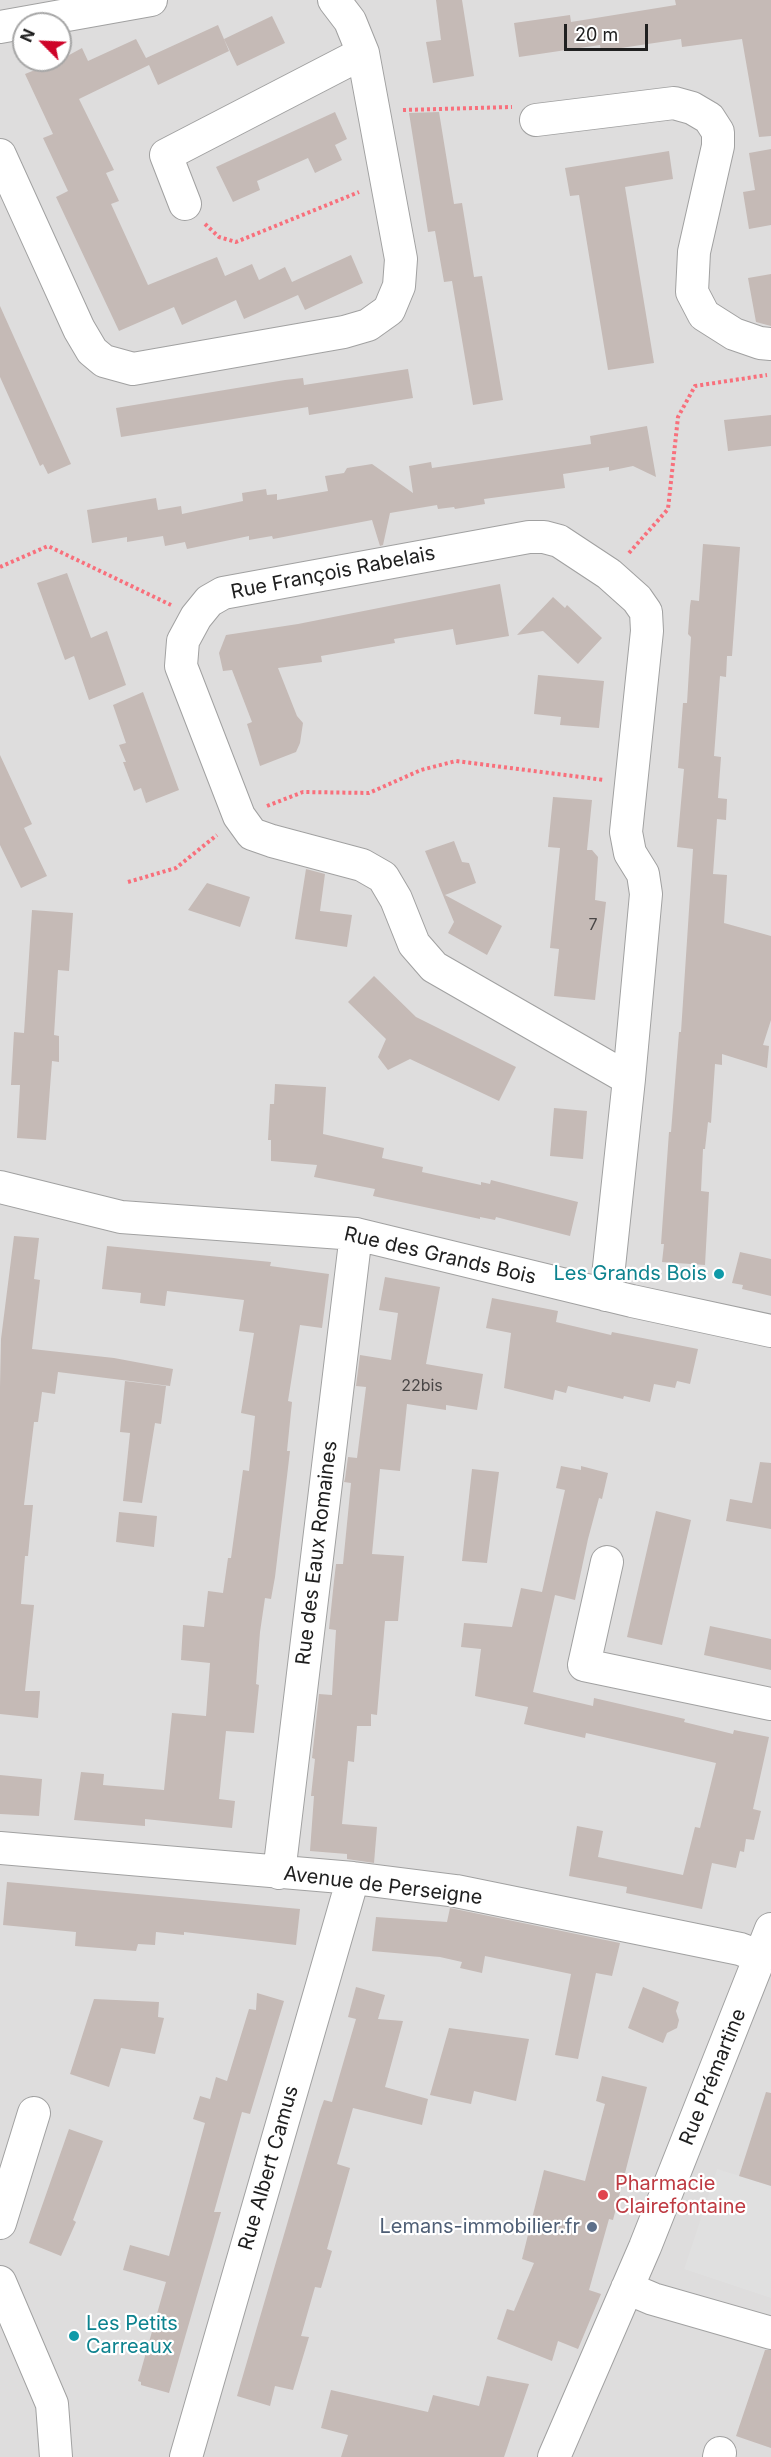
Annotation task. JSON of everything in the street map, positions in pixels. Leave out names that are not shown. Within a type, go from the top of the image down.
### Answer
[{"type":"street","points":[[0,27],[151,0]]},
{"type":"street","points":[[0,154],[80,329],[92,351],[104,361],[133,369],[344,332],[368,325],[389,310],[399,286],[401,259],[376,112],[363,53],[350,21],[334,0]]},
{"type":"street","points":[[185,204],[166,155],[363,53]]},
{"type":"street","points":[[536,120],[674,103],[692,108],[709,118],[718,132],[718,146],[694,252],[692,292],[704,315],[734,334],[760,343],[771,344]]},
{"type":"street","name":"Rue François Rabelais","points":[[606,1295],[629,1079],[646,894],[643,874],[630,853],[626,832],[647,631],[646,612],[638,599],[609,574],[559,541],[544,537],[529,537],[223,593],[209,601],[196,617],[183,641],[181,666],[239,816],[252,834],[362,865],[383,877],[396,898],[414,944],[434,967],[629,1079]]},
{"type":"street","name":"Rue des Grands Bois","points":[[0,1187],[121,1217],[356,1234],[606,1295],[771,1331]]},
{"type":"street","name":"Rue des Eaux Romaines","points":[[279,1873],[356,1234]]},
{"type":"street","points":[[607,1562],[584,1665],[771,1704]]},
{"type":"street","name":"Avenue de Perseigne","points":[[0,1848],[353,1878],[456,1891],[740,1949],[766,1943]]},
{"type":"street","name":"Rue Albert Camus","points":[[186,2457],[353,1878]]},
{"type":"street","name":"Rue Prémartine","points":[[554,2457],[627,2288],[766,1943]]},
{"type":"street","points":[[0,2223],[34,2113]]},
{"type":"street","points":[[0,2282],[52,2404],[56,2457]]},
{"type":"street","points":[[627,2288],[653,2299],[771,2333]]},
{"type":"path","points":[[376,112],[509,105],[536,120]]},
{"type":"path","points":[[185,204],[219,237],[236,242],[386,181]]},
{"type":"path","points":[[609,574],[668,509],[678,417],[695,386],[771,375]]},
{"type":"path","points":[[0,567],[48,546],[196,617]]},
{"type":"path","points":[[129,882],[177,868],[239,816],[303,792],[369,792],[421,770],[456,761],[631,784]]},
{"type":"shaded area","points":[[0,0],[771,0],[771,2457],[0,2457]]},
{"type":"shaded area","points":[[717,2169],[771,2186],[771,2298],[684,2269]]},
{"type":"building","points":[[436,0],[462,0],[474,76],[433,83],[426,42],[441,40]]},
{"type":"building","points":[[675,0],[771,0],[771,136],[759,137],[742,39],[682,47],[681,39],[601,51],[600,45],[519,57],[514,23],[570,15],[571,22],[676,5]]},
{"type":"building","points":[[272,16],[285,43],[237,66],[224,39]]},
{"type":"building","points":[[218,25],[229,51],[158,85],[149,65],[79,99],[114,170],[106,173],[119,201],[111,204],[148,285],[217,257],[225,276],[252,264],[259,280],[285,267],[292,282],[351,255],[363,283],[305,310],[298,295],[244,319],[236,300],[182,325],[174,307],[119,331],[56,197],[68,191],[43,138],[53,134],[25,74],[72,72],[72,53],[82,48],[88,61],[136,39],[146,58]]},
{"type":"building","points":[[335,112],[347,139],[335,145],[342,160],[315,173],[308,158],[257,181],[260,190],[233,202],[216,167]]},
{"type":"building","points":[[439,112],[454,204],[462,203],[474,277],[482,276],[503,400],[473,405],[452,281],[444,282],[435,231],[428,232],[409,113]]},
{"type":"building","points":[[771,149],[771,225],[749,229],[743,192],[755,190],[749,153]]},
{"type":"building","points":[[669,151],[673,179],[625,187],[654,363],[608,370],[579,195],[570,196],[565,168]]},
{"type":"building","points":[[771,274],[771,326],[756,322],[748,278]]},
{"type":"building","points":[[0,306],[71,464],[48,474],[43,464],[40,466],[0,377]]},
{"type":"building","points":[[408,369],[413,398],[309,415],[308,407],[121,437],[116,408],[285,380],[303,378],[304,385]]},
{"type":"building","points":[[771,415],[771,446],[728,451],[724,420]]},
{"type":"building","points":[[647,426],[656,477],[633,466],[609,471],[609,467],[563,474],[565,488],[484,499],[485,504],[455,509],[454,507],[438,509],[437,505],[390,513],[383,545],[380,546],[372,520],[273,539],[272,536],[249,540],[249,536],[187,549],[185,542],[165,546],[163,536],[127,542],[127,537],[92,543],[87,510],[156,498],[158,510],[181,506],[182,514],[243,501],[242,493],[266,489],[267,495],[277,494],[277,500],[328,491],[325,476],[344,473],[347,468],[372,464],[413,493],[409,466],[431,462],[432,468],[591,444],[590,436]]},
{"type":"building","points":[[703,544],[740,547],[732,656],[727,656],[726,677],[720,676],[714,756],[721,757],[718,798],[727,799],[726,820],[717,819],[713,874],[727,875],[724,923],[771,936],[771,1020],[763,1045],[769,1046],[767,1068],[722,1054],[722,1065],[715,1064],[711,1123],[708,1122],[705,1149],[703,1149],[701,1191],[709,1192],[705,1265],[662,1262],[664,1244],[661,1244],[669,1132],[671,1132],[679,1032],[681,1032],[693,849],[677,847],[684,769],[678,768],[683,703],[687,703],[691,637],[688,634],[690,606],[691,600],[699,601]]},
{"type":"building","points":[[67,573],[91,638],[107,631],[126,685],[89,700],[74,656],[65,660],[37,583]]},
{"type":"building","points":[[500,584],[509,636],[456,645],[453,629],[394,639],[395,643],[321,656],[322,662],[278,668],[297,716],[303,723],[300,743],[296,752],[260,766],[247,724],[252,722],[232,670],[223,671],[219,653],[226,635],[298,624]]},
{"type":"building","points":[[553,597],[565,608],[567,605],[602,638],[578,664],[543,631],[517,635]]},
{"type":"building","points":[[538,675],[604,681],[599,728],[560,725],[561,717],[534,714]]},
{"type":"building","points":[[143,692],[179,790],[146,803],[141,788],[134,791],[123,762],[126,762],[119,745],[126,743],[113,705]]},
{"type":"building","points":[[0,755],[32,824],[24,828],[47,876],[21,888],[0,845]]},
{"type":"building","points":[[553,797],[592,800],[587,850],[592,850],[598,857],[595,900],[606,902],[595,1000],[554,996],[559,949],[550,948],[560,848],[548,847]]},
{"type":"building","points":[[454,841],[462,862],[469,863],[476,883],[445,895],[502,926],[487,955],[448,933],[454,922],[425,851]]},
{"type":"building","points":[[306,869],[325,874],[320,911],[352,915],[347,947],[295,939]]},
{"type":"building","points":[[207,883],[250,897],[240,927],[188,910]]},
{"type":"building","points":[[32,910],[73,913],[69,971],[58,970],[54,1035],[59,1036],[59,1062],[52,1061],[46,1140],[17,1138],[20,1085],[11,1085],[14,1032],[24,1033]]},
{"type":"building","points":[[374,976],[416,1017],[516,1067],[499,1101],[410,1059],[388,1070],[378,1057],[386,1039],[348,1002]]},
{"type":"building","points":[[275,1084],[326,1087],[323,1134],[384,1148],[382,1158],[423,1167],[422,1172],[481,1185],[481,1182],[490,1184],[491,1180],[578,1202],[570,1236],[496,1217],[495,1220],[480,1217],[480,1219],[373,1196],[375,1189],[314,1177],[317,1165],[271,1161],[271,1140],[268,1140],[270,1104],[274,1104]]},
{"type":"building","points":[[554,1108],[587,1111],[583,1159],[550,1156]]},
{"type":"building","points":[[14,1236],[39,1238],[34,1279],[40,1280],[32,1349],[114,1358],[173,1369],[170,1386],[58,1372],[55,1394],[42,1392],[38,1422],[34,1422],[24,1505],[33,1505],[28,1556],[25,1556],[21,1604],[34,1605],[25,1691],[40,1691],[38,1718],[0,1714],[1,1339]]},
{"type":"building","points":[[107,1246],[271,1262],[270,1266],[329,1274],[322,1328],[300,1325],[288,1401],[292,1402],[287,1451],[290,1451],[275,1577],[271,1599],[265,1598],[260,1632],[256,1684],[259,1685],[254,1733],[226,1731],[219,1799],[235,1801],[232,1828],[145,1819],[145,1826],[74,1820],[81,1772],[104,1774],[103,1785],[164,1790],[172,1713],[206,1716],[210,1663],[181,1660],[183,1625],[204,1627],[208,1591],[223,1593],[228,1558],[231,1558],[243,1470],[249,1471],[255,1416],[241,1413],[254,1333],[239,1331],[244,1300],[167,1291],[165,1306],[140,1303],[141,1293],[102,1289]]},
{"type":"building","points":[[740,1252],[771,1259],[771,1296],[742,1289],[743,1285],[732,1283]]},
{"type":"building","points":[[385,1277],[440,1287],[426,1364],[483,1374],[477,1410],[446,1405],[446,1410],[407,1404],[400,1471],[380,1469],[372,1554],[404,1556],[398,1621],[385,1621],[377,1715],[371,1714],[371,1726],[357,1726],[354,1762],[348,1761],[342,1824],[377,1827],[374,1863],[347,1859],[347,1854],[310,1851],[314,1796],[311,1796],[315,1759],[312,1758],[319,1694],[332,1695],[336,1630],[329,1629],[336,1564],[343,1564],[351,1483],[344,1482],[348,1457],[357,1458],[366,1387],[356,1386],[360,1355],[391,1360],[398,1313],[379,1310]]},
{"type":"building","points":[[492,1298],[558,1311],[556,1322],[611,1335],[612,1332],[698,1349],[690,1384],[677,1381],[675,1388],[654,1384],[650,1402],[624,1396],[623,1399],[568,1386],[566,1393],[555,1390],[553,1400],[504,1388],[511,1333],[486,1328]]},
{"type":"building","points":[[125,1381],[166,1386],[161,1424],[155,1423],[142,1503],[123,1501],[130,1433],[120,1432]]},
{"type":"building","points":[[760,1462],[771,1463],[771,1529],[726,1521],[730,1499],[752,1503]]},
{"type":"building","points":[[561,1466],[581,1470],[581,1466],[608,1473],[588,1539],[575,1600],[555,1595],[533,1692],[593,1706],[594,1698],[685,1719],[684,1722],[733,1734],[734,1730],[769,1737],[753,1809],[761,1811],[754,1840],[746,1839],[744,1852],[740,1851],[736,1868],[712,1863],[702,1909],[626,1893],[627,1887],[569,1876],[577,1826],[603,1831],[598,1857],[683,1875],[695,1827],[700,1828],[716,1763],[586,1733],[585,1738],[524,1724],[528,1707],[475,1696],[481,1649],[461,1647],[464,1623],[512,1627],[521,1588],[542,1592],[565,1490],[556,1488]]},
{"type":"building","points":[[472,1469],[499,1472],[487,1563],[462,1561]]},
{"type":"building","points":[[656,1511],[691,1520],[662,1645],[627,1637]]},
{"type":"building","points":[[119,1512],[157,1516],[154,1547],[116,1542]]},
{"type":"building","points":[[710,1626],[771,1639],[771,1670],[704,1655]]},
{"type":"building","points":[[0,1775],[42,1779],[39,1816],[0,1814]]},
{"type":"building","points":[[7,1882],[300,1909],[296,1945],[184,1932],[184,1935],[156,1932],[155,1945],[138,1944],[136,1951],[75,1946],[76,1932],[3,1925]]},
{"type":"building","points":[[450,1908],[620,1943],[612,1976],[596,1973],[578,2059],[555,2055],[571,1974],[485,1956],[482,1973],[460,1968],[462,1962],[440,1957],[372,1951],[376,1917],[447,1922]]},
{"type":"building","points":[[356,1987],[385,1995],[378,2019],[403,2021],[385,2087],[428,2099],[422,2125],[353,2108],[337,2164],[350,2168],[327,2249],[332,2251],[321,2288],[315,2287],[301,2336],[309,2337],[293,2390],[275,2386],[270,2406],[237,2396],[320,2111],[324,2100],[332,2102],[356,2019],[348,2017]]},
{"type":"building","points":[[643,1987],[679,2002],[676,2011],[679,2020],[677,2028],[667,2033],[663,2043],[628,2028]]},
{"type":"building","points":[[257,1993],[284,2001],[250,2114],[242,2112],[214,2212],[221,2212],[169,2393],[141,2385],[138,2381],[166,2282],[123,2270],[130,2245],[169,2256],[205,2123],[193,2119],[200,2096],[210,2099],[216,2077],[227,2081],[249,2009],[256,2010]]},
{"type":"building","points":[[94,1999],[159,2002],[158,2017],[164,2018],[155,2054],[121,2048],[109,2087],[70,2074]]},
{"type":"building","points":[[449,2028],[529,2039],[516,2101],[474,2091],[471,2104],[430,2095]]},
{"type":"building","points":[[602,2076],[647,2087],[613,2220],[609,2219],[589,2290],[601,2294],[578,2349],[558,2341],[552,2361],[497,2339],[507,2309],[514,2311],[534,2263],[522,2259],[544,2170],[585,2181],[605,2104],[596,2101]]},
{"type":"building","points":[[766,2092],[771,2093],[771,2186],[739,2176]]},
{"type":"building","points":[[69,2129],[103,2141],[73,2220],[76,2222],[61,2256],[29,2243]]},
{"type":"building","points":[[765,2350],[771,2350],[771,2448],[736,2436]]},
{"type":"building","points":[[487,2376],[529,2384],[504,2457],[341,2457],[348,2435],[321,2428],[331,2390],[428,2412],[433,2395],[479,2406]]},
{"type":"place","name":"Les Grands Bois","points":[[719,1274]]},
{"type":"place","name":"Pharmacie Clairefontaine","points":[[603,2195]]},
{"type":"place","name":"Lemans-immobilier.fr","points":[[592,2227]]},
{"type":"place","name":"Les Petits Carreaux","points":[[74,2336]]}]
